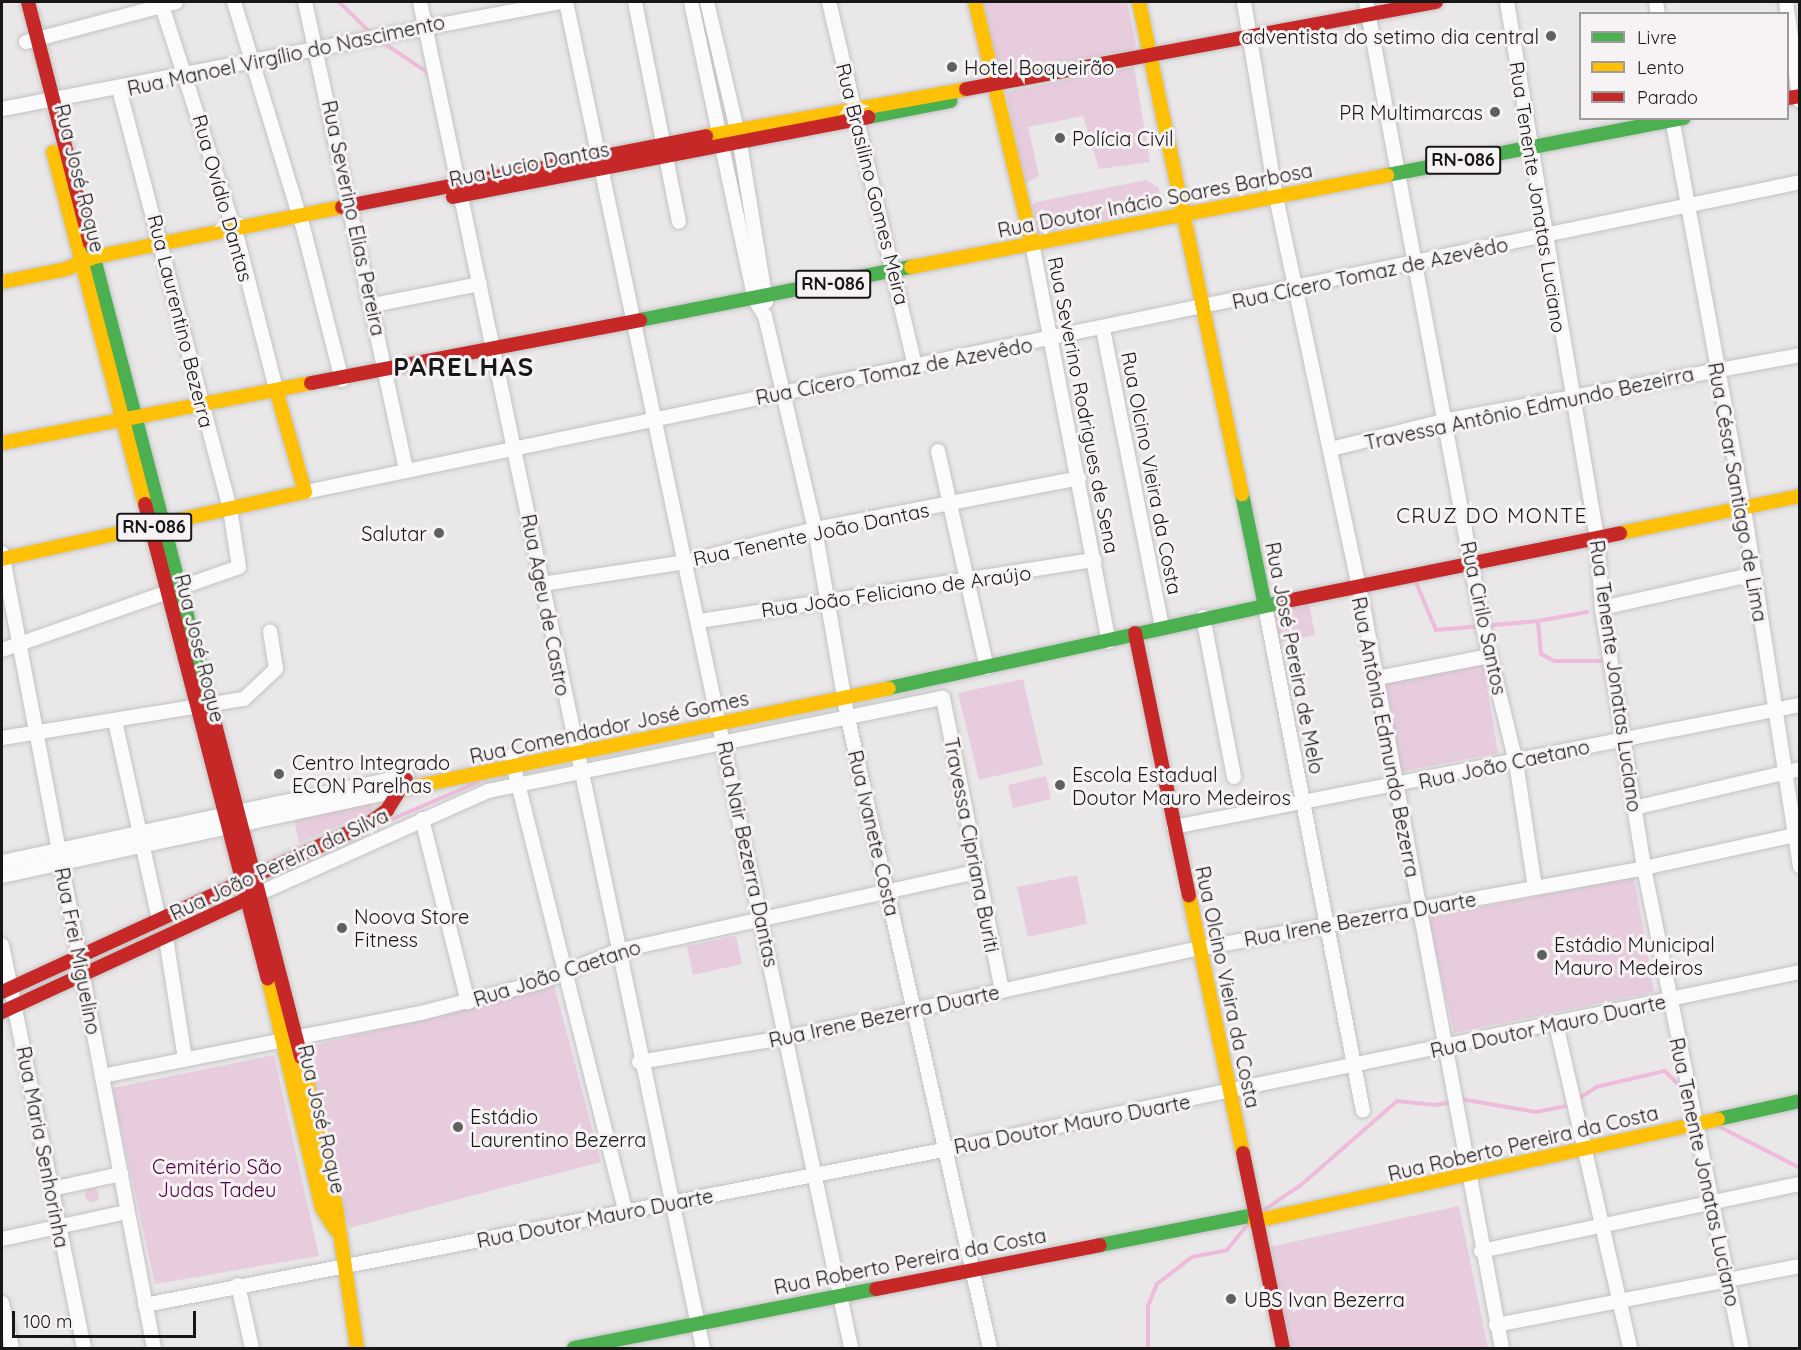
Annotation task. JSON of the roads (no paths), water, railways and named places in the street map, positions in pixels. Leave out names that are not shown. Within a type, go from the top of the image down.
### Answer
[{"type":"street","name":"Rua José Roque","points":[[16,2],[32,41]]},
{"type":"street","name":"Rua José Roque","points":[[27,2],[32,41],[89,264],[113,328],[136,418],[166,595],[226,820],[248,878],[290,1039],[337,1231],[357,1348]]},
{"type":"street","points":[[32,41],[176,2]]},
{"type":"street","points":[[234,2],[301,222],[342,380]]},
{"type":"street","name":"Rua Severino Elias Pereira","points":[[305,2],[354,211],[406,471]]},
{"type":"street","name":"Rua Ageu de Castro","points":[[420,2],[514,448],[639,1062],[703,1348]]},
{"type":"street","name":"Rua Manoel Virgílio do Nascimento","points":[[2,109],[119,90],[425,24],[561,2]]},
{"type":"street","name":"Rua Nair Bezerra Dantas","points":[[566,2],[604,163],[634,325],[788,1037],[851,1348]]},
{"type":"street","points":[[635,2],[679,222]]},
{"type":"street","points":[[691,2],[761,299]]},
{"type":"street","points":[[707,2],[738,136],[761,299]]},
{"type":"street","name":"Rua Brasilino Gomes Meira","points":[[829,2],[896,270],[915,366]]},
{"type":"street","name":"Rua Severino Rodrigues de Sena","points":[[975,2],[997,85],[1054,339],[1094,560],[1112,637]]},
{"type":"street","name":"Rua José Pereira de Melo","points":[[1139,2],[1181,213],[1204,308],[1265,606],[1363,1111]]},
{"type":"street","name":"Rua Antônia Edmundo Bezerra","points":[[1244,2],[1252,38],[1276,197],[1331,449],[1377,678],[1418,908],[1448,1047],[1481,1251],[1502,1348]]},
{"type":"street","points":[[997,85],[1252,38],[1368,8],[1436,2]]},
{"type":"street","name":"Rua Tenente Jonatas Luciano","points":[[1507,2],[1543,237],[1597,538],[1602,608],[1644,868],[1668,1001],[1713,1201],[1742,1348]]},
{"type":"street","name":"Rua Ovídio Dantas","points":[[162,6],[187,75],[235,235],[277,393]]},
{"type":"street","name":"Rua Cirilo Santos","points":[[1368,8],[1398,172],[1418,262],[1490,656],[1516,762],[1535,887]]},
{"type":"street","points":[[1789,31],[1796,98]]},
{"type":"street","points":[[703,55],[718,53]]},
{"type":"street","name":"Rua Lucio Dantas","points":[[738,136],[856,106],[997,85]]},
{"type":"street","name":"Rua Lucio Dantas","points":[[2,282],[722,139],[859,121],[997,85]]},
{"type":"street","name":"Rua Laurentino Bezerra","points":[[119,90],[165,250],[202,405],[230,509],[238,552],[239,567],[180,590]]},
{"type":"street","name":"Rua Doutor Inácio Soares Barbosa","points":[[634,325],[1181,213],[1276,197],[1671,120]]},
{"type":"street","name":"Rua César Santiago de Lima","points":[[1676,120],[1687,203],[1744,509],[1800,867]]},
{"type":"street","name":"Rua Cícero Tomaz de Azevêdo","points":[[305,492],[1103,329],[1543,237],[1687,203],[1800,182]]},
{"type":"street","name":"Rua José Roque","points":[[89,264],[99,331],[121,421],[180,590],[240,817],[248,878]]},
{"type":"street","points":[[373,305],[480,284]]},
{"type":"street","name":"Rua Ivanete Costa","points":[[761,299],[815,529],[847,714],[974,1268],[986,1348]]},
{"type":"street","name":"RN-086","points":[[2,443],[634,325]]},
{"type":"street","points":[[99,331],[113,328]]},
{"type":"street","name":"Rua Olcino Vieira da Costa","points":[[1103,329],[1162,626]]},
{"type":"street","name":"Travessa Antônio Edmundo Bezeirra","points":[[1331,449],[1447,420],[1571,399],[1717,369],[1800,355]]},
{"type":"street","points":[[277,393],[305,492]]},
{"type":"street","points":[[938,451],[986,663]]},
{"type":"street","name":"Rua Tenente João Dantas","points":[[542,584],[686,562],[815,529],[1079,478]]},
{"type":"street","name":"RN-086","points":[[2,557],[156,526],[305,492]]},
{"type":"street","name":"Rua Comendador José Gomes","points":[[2,876],[60,856],[140,838],[512,761],[576,755],[718,718],[1800,496]]},
{"type":"street","name":"Rua Frei Miguelino","points":[[2,557],[38,732],[78,956],[154,1348]]},
{"type":"street","name":"Rua João Feliciano de Araújo","points":[[699,621],[826,600],[968,583],[1094,560]]},
{"type":"street","points":[[1602,608],[1754,574]]},
{"type":"street","points":[[2,650],[180,590]]},
{"type":"street","points":[[1203,617],[1234,777]]},
{"type":"street","points":[[2,738],[195,706],[212,706],[244,699],[273,676],[276,662],[270,631]]},
{"type":"street","name":"Rua Olcino Vieira da Costa","points":[[1135,633],[1282,1348]]},
{"type":"street","points":[[1377,678],[1490,656]]},
{"type":"street","name":"Rua João Pereira da Silva","points":[[2,1012],[422,819],[518,782],[576,755],[723,739],[942,698]]},
{"type":"street","name":"Travessa Cipriana Buriti","points":[[942,698],[975,872],[1002,991]]},
{"type":"street","name":"Rua João Caetano","points":[[1174,827],[1397,786],[1800,705]]},
{"type":"street","points":[[115,721],[159,919]]},
{"type":"street","points":[[512,761],[568,972],[625,1210]]},
{"type":"street","points":[[1634,808],[1800,769]]},
{"type":"street","name":"Rua João Pereira da Silva","points":[[6,989],[368,824],[405,783]]},
{"type":"street","points":[[422,819],[468,1002]]},
{"type":"street","name":"Rua Irene Bezerra Duarte","points":[[639,1062],[788,1037],[1201,948],[1644,868],[1796,835]]},
{"type":"street","name":"Rua Comendador José Gomes","points":[[2,862],[60,856]]},
{"type":"street","name":"Rua João Caetano","points":[[102,1076],[468,1002],[568,972],[617,951],[762,916],[975,872]]},
{"type":"street","points":[[166,938],[185,1060]]},
{"type":"street","name":"Rua Maria Senhorinha","points":[[2,945],[6,989],[15,1006],[84,1348]]},
{"type":"street","name":"Rua Doutor Mauro Duarte","points":[[145,1305],[238,1285],[343,1268],[625,1210],[672,1203],[948,1149],[1448,1047],[1800,972]]},
{"type":"street","points":[[1556,1024],[1586,1144],[1630,1348]]},
{"type":"street","name":"Rua Roberto Pereira da Costa","points":[[582,1348],[697,1322],[842,1296],[974,1268],[1254,1218],[1470,1174],[1586,1144],[1800,1101]]},
{"type":"street","points":[[52,1189],[121,1174]]},
{"type":"street","points":[[1481,1251],[1800,1184]]},
{"type":"street","points":[[2,1239],[127,1212]]},
{"type":"street","points":[[1497,1325],[1800,1266]]},
{"type":"street","points":[[238,1285],[252,1348]]},
{"type":"street","points":[[2,1303],[12,1348]]},
{"type":"waterway","points":[[339,2],[371,33]]},
{"type":"waterway","points":[[379,40],[430,74]]},
{"type":"waterway","points":[[1415,580],[1436,630],[1538,621],[1541,654],[1554,661],[1603,661]]},
{"type":"waterway","points":[[1538,621],[1587,612]]},
{"type":"waterway","points":[[383,823],[478,782]]},
{"type":"waterway","points":[[1577,1100],[1596,1087],[1665,1071],[1684,1091]]},
{"type":"waterway","points":[[1261,1212],[1301,1185],[1397,1101],[1434,1105],[1466,1100],[1536,1112],[1571,1105]]},
{"type":"waterway","points":[[1718,1126],[1800,1168]]},
{"type":"waterway","points":[[1148,1348],[1148,1306],[1157,1284],[1192,1257],[1227,1250],[1249,1223]]},
{"type":"place","name":"adventista do setimo dia central","points":[[1551,36]]},
{"type":"place","name":"Hotel Boqueirão","points":[[952,67]]},
{"type":"place","name":"PR Multimarcas","points":[[1495,112]]},
{"type":"place","name":"Polícia Civil","points":[[1060,138]]},
{"type":"place","name":"Salutar","points":[[439,533]]},
{"type":"place","name":"Centro Integrado ECON Parelhas","points":[[279,774]]},
{"type":"place","name":"Escola Estadual Doutor Mauro Medeiros","points":[[1060,785]]},
{"type":"place","name":"Noova Store Fitness","points":[[342,928]]},
{"type":"place","name":"Estádio Municipal Mauro Medeiros","points":[[1542,955]]},
{"type":"place","name":"Estádio Laurentino Bezerra","points":[[458,1127]]},
{"type":"place","name":"UBS Ivan Bezerra","points":[[1231,1299]]},
{"type":"district","name":"PARELHAS","points":[[464,367]]},
{"type":"district","name":"CRUZ DO MONTE","points":[[1492,515]]},
{"type":"park label","name":"Cemitério São Judas Tadeu","points":[[217,1178]]}]
